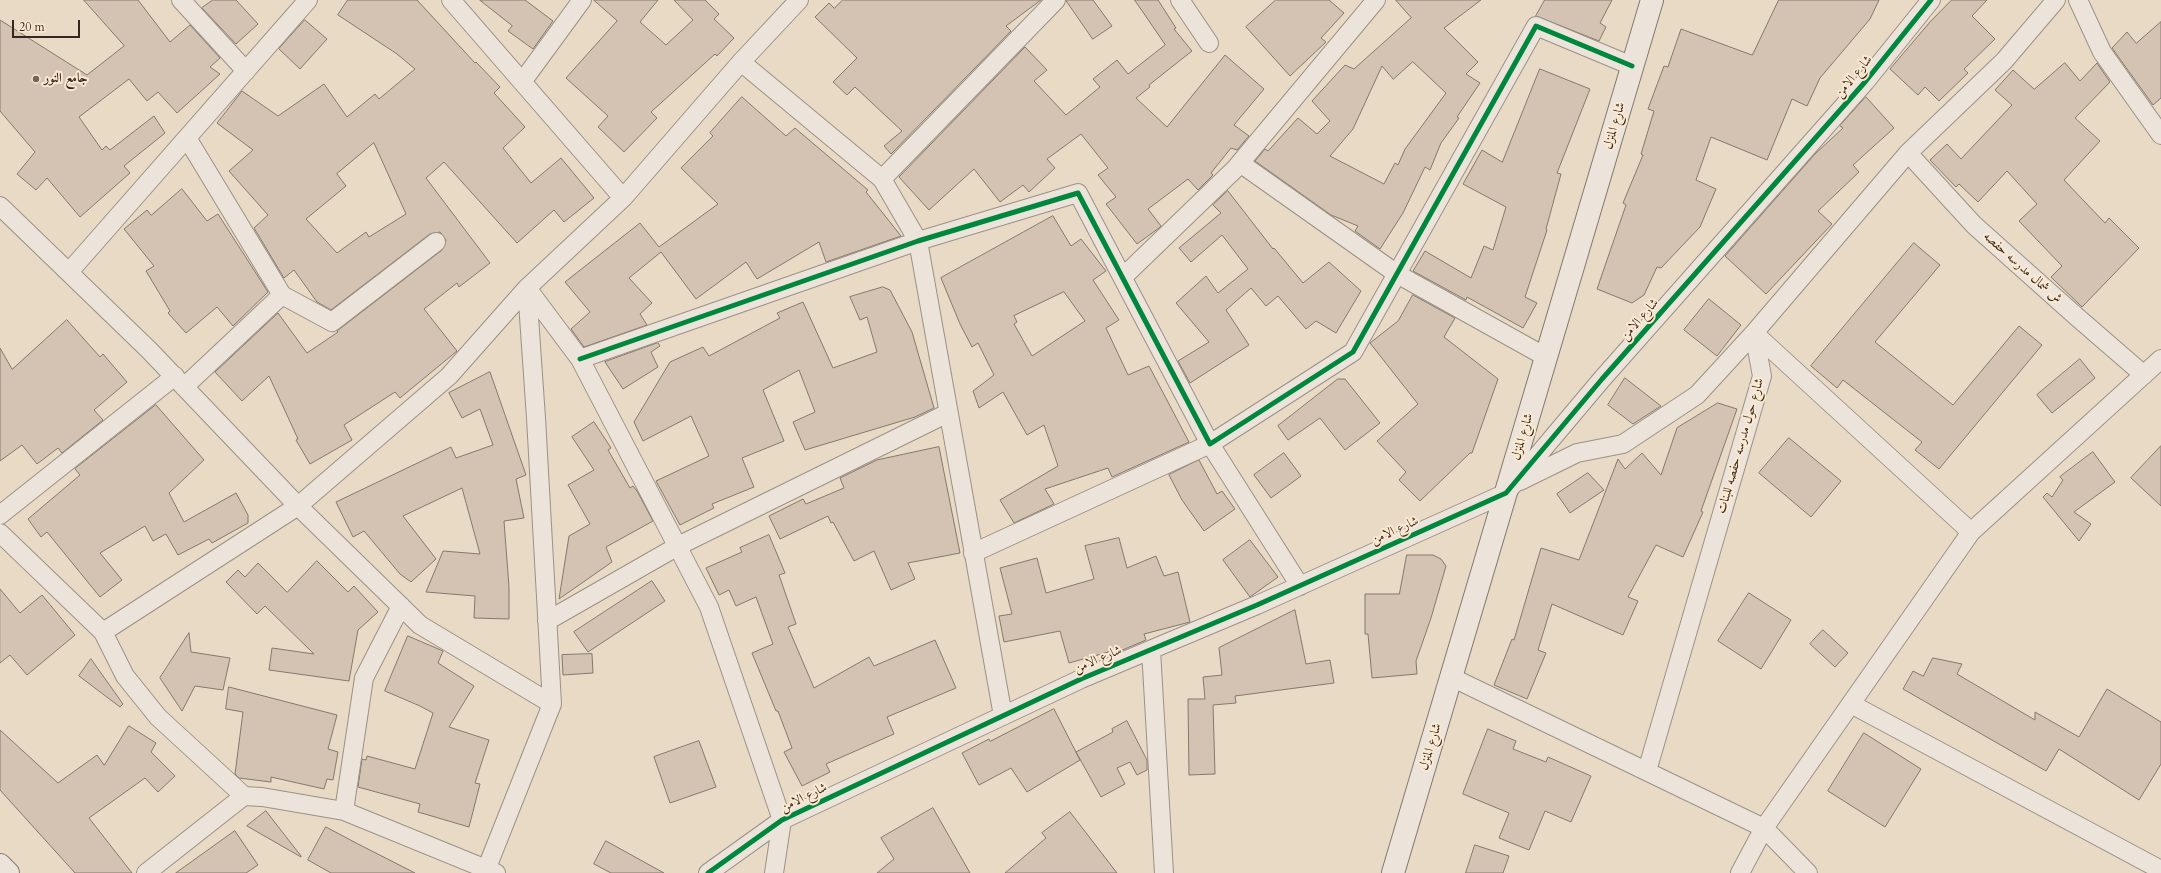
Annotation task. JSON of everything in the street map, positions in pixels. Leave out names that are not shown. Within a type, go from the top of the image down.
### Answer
[{"type":"street","points":[[181,0],[246,71]]},
{"type":"street","points":[[69,272],[308,0]]},
{"type":"street","points":[[451,0],[623,198]]},
{"type":"street","points":[[522,82],[582,0]]},
{"type":"street","points":[[103,632],[298,506],[449,376],[526,288],[623,198],[741,62],[799,0]]},
{"type":"street","points":[[882,179],[1056,0]]},
{"type":"street","points":[[1180,0],[1209,43]]},
{"type":"street","points":[[1123,277],[1240,163],[1376,0]]},
{"type":"street","name":"شارع المنزل","points":[[1393,873],[1451,677],[1510,489],[1546,357],[1652,0]]},
{"type":"street","name":"شارع الامن","points":[[708,873],[782,820],[1081,679],[1300,586],[1510,489],[1602,379],[1865,82],[1931,0]]},
{"type":"street","points":[[1510,489],[1577,453],[1623,444],[1697,395],[1754,333],[1908,153],[2004,61],[2056,0]]},
{"type":"street","points":[[2078,0],[2102,52],[2161,135]]},
{"type":"street","points":[[973,553],[1210,444],[1353,352],[1536,26],[1632,66]]},
{"type":"street","points":[[741,62],[882,179],[918,241],[1003,716]]},
{"type":"street","points":[[186,138],[282,295],[332,322],[436,242]]},
{"type":"street","name":"ش شمال مدرسه حفصه","points":[[1908,153],[1974,225],[2077,317],[2156,366]]},
{"type":"street","points":[[1240,163],[1397,274],[1546,357]]},
{"type":"street","points":[[580,359],[918,241],[1078,193],[1210,444],[1300,586]]},
{"type":"street","points":[[0,206],[180,381],[298,506],[420,626],[552,704]]},
{"type":"street","points":[[526,288],[580,359],[710,607],[782,820],[774,873]]},
{"type":"street","points":[[0,533],[103,632],[125,676],[158,718],[244,796],[262,797],[344,811],[491,872],[552,704],[526,288]]},
{"type":"street","points":[[0,515],[180,381],[282,295]]},
{"type":"street","points":[[1754,333],[1971,532]]},
{"type":"street","name":"شارع حول مدرسه حفصه للبنات","points":[[1647,772],[1762,376],[1754,333]]},
{"type":"street","points":[[1740,873],[1764,828],[1971,532],[2156,366]]},
{"type":"street","points":[[547,621],[678,546],[948,413]]},
{"type":"street","points":[[344,811],[364,678],[401,606]]},
{"type":"street","points":[[1151,650],[1164,873]]},
{"type":"street","points":[[1451,677],[1764,828],[1808,873]]},
{"type":"street","points":[[1851,704],[2161,870]]},
{"type":"street","points":[[146,873],[244,796]]},
{"type":"street","points":[[0,865],[8,873]]},
{"type":"building","points":[[84,0],[138,0],[170,42],[190,25],[220,58],[210,67],[220,74],[177,113],[158,92],[147,101],[129,79],[79,117],[102,150],[106,146],[110,150],[154,116],[165,133],[124,166],[130,173],[80,217],[47,178],[36,190],[17,174],[35,152],[0,111],[0,20],[87,75],[124,46]]},
{"type":"building","points":[[213,0],[236,0],[258,24],[236,44],[202,8]]},
{"type":"building","points":[[348,0],[417,0],[475,63],[476,62],[500,87],[494,93],[525,127],[503,148],[531,183],[561,158],[594,198],[564,222],[554,210],[517,243],[444,162],[426,178],[490,263],[459,287],[457,283],[424,309],[457,351],[400,398],[395,392],[344,425],[352,440],[310,464],[296,440],[298,439],[269,376],[242,401],[215,372],[278,313],[307,353],[338,332],[337,331],[442,250],[446,240],[440,232],[430,234],[331,310],[317,302],[294,270],[284,278],[254,228],[268,215],[229,171],[253,150],[217,123],[242,91],[278,116],[324,84],[347,117],[375,94],[379,99],[415,69],[397,54],[338,15]],"holes":[[[374,143],[406,214],[369,237],[366,232],[337,253],[306,219],[346,186],[337,174]]]},
{"type":"building","points":[[480,0],[525,0],[553,21],[533,49],[508,31],[512,26]]},
{"type":"building","points":[[594,0],[658,0],[640,22],[666,45],[693,20],[674,0],[705,0],[719,14],[714,19],[734,38],[717,56],[715,54],[651,112],[657,118],[624,152],[598,127],[608,116],[566,78],[617,21]]},
{"type":"building","points":[[843,0],[1041,0],[1006,26],[1011,31],[891,154],[884,146],[902,131],[855,87],[847,95],[833,82],[857,58],[815,17],[829,3],[834,8]]},
{"type":"building","points":[[1066,0],[1093,0],[1112,26],[1093,39]]},
{"type":"building","points":[[1135,0],[1158,0],[1176,28],[1174,29],[1192,51],[1149,85],[1150,87],[1136,98],[1167,127],[1225,55],[1264,89],[1234,125],[1249,136],[1237,150],[1231,148],[1211,173],[1213,175],[1198,190],[1188,179],[1148,209],[1161,226],[1159,228],[1137,244],[1106,204],[1116,197],[1098,175],[1108,168],[1081,134],[1047,159],[1055,168],[1029,192],[1023,185],[1000,202],[974,169],[929,210],[899,177],[1025,47],[1047,70],[1034,81],[1066,115],[1100,87],[1093,79],[1117,60],[1128,74],[1165,45]]},
{"type":"building","points":[[1276,0],[1329,0],[1344,13],[1321,38],[1326,42],[1290,76],[1246,27]]},
{"type":"building","points":[[1396,0],[1481,0],[1444,28],[1478,62],[1466,74],[1480,83],[1457,117],[1459,118],[1441,143],[1430,170],[1425,167],[1403,213],[1380,249],[1355,231],[1358,226],[1331,215],[1255,161],[1265,149],[1268,151],[1298,118],[1317,134],[1330,121],[1312,101],[1345,65],[1354,69],[1411,18]],"holes":[[[1413,62],[1446,93],[1405,149],[1398,165],[1395,163],[1384,184],[1330,156],[1353,129],[1382,66],[1393,79]]]},
{"type":"building","points":[[1545,0],[1612,0],[1600,23],[1606,27],[1599,41],[1536,16]]},
{"type":"building","points":[[1779,0],[1879,0],[1870,19],[1820,78],[1807,106],[1792,99],[1767,160],[1711,137],[1696,180],[1716,189],[1700,227],[1661,268],[1657,267],[1644,295],[1632,303],[1597,289],[1626,205],[1623,203],[1643,155],[1641,154],[1654,111],[1648,109],[1664,66],[1668,67],[1681,29],[1752,55]]},
{"type":"building","points":[[1952,0],[1987,0],[1972,16],[1995,39],[1964,69],[1968,73],[1939,101],[1925,87],[1918,95],[1890,69],[1930,22]]},
{"type":"building","points":[[305,20],[327,39],[300,69],[279,49]]},
{"type":"building","points":[[2161,22],[2161,98],[2153,105],[2112,48],[2127,32],[2136,43]]},
{"type":"building","points":[[2065,63],[2080,81],[2097,63],[2110,82],[2075,118],[2100,141],[2064,180],[2105,223],[2109,218],[2139,248],[2082,307],[2051,277],[2062,266],[2019,221],[2037,204],[2007,171],[1978,202],[1959,184],[1956,187],[1930,160],[1947,144],[1961,159],[2012,105],[1995,90],[2013,70],[2034,89]]},
{"type":"building","points":[[1540,69],[1590,89],[1557,173],[1561,174],[1546,229],[1547,230],[1525,297],[1537,303],[1523,328],[1467,297],[1466,300],[1413,271],[1425,251],[1471,278],[1484,246],[1493,250],[1506,207],[1463,184],[1482,150],[1502,162]]},
{"type":"building","points":[[742,97],[786,136],[795,128],[868,190],[866,192],[901,236],[826,262],[819,242],[757,279],[746,262],[696,299],[661,252],[629,278],[652,303],[640,314],[647,325],[584,347],[571,329],[590,312],[565,282],[640,223],[659,247],[718,204],[681,168],[713,136],[710,133]]},
{"type":"building","points":[[1866,97],[1894,128],[1853,165],[1859,172],[1818,211],[1832,224],[1766,294],[1725,256],[1815,154],[1843,128],[1840,126]]},
{"type":"building","points":[[182,189],[207,221],[218,214],[268,292],[233,326],[217,307],[186,333],[168,313],[170,311],[146,271],[154,266],[124,229],[147,210],[151,215]]},
{"type":"building","points":[[1228,191],[1273,249],[1274,248],[1303,283],[1329,262],[1361,291],[1336,333],[1316,321],[1306,329],[1278,296],[1266,306],[1251,288],[1226,310],[1249,345],[1190,383],[1178,361],[1209,342],[1176,303],[1206,276],[1218,293],[1248,269],[1222,235],[1191,262],[1179,248],[1221,213],[1213,205]]},
{"type":"building","points":[[1053,216],[1071,246],[1081,239],[1106,271],[1093,280],[1119,320],[1106,328],[1128,375],[1149,366],[1189,442],[1112,477],[1108,468],[1045,489],[1054,504],[1014,523],[1000,500],[1058,466],[1044,425],[1027,435],[1003,392],[979,408],[973,391],[994,375],[978,343],[972,347],[960,324],[941,278]],"holes":[[[1064,292],[1085,321],[1032,356],[1014,324],[1017,322],[1014,316]]]},
{"type":"building","points":[[1914,243],[1940,265],[1875,342],[1953,405],[2019,326],[2042,345],[1939,469],[1915,450],[1922,442],[1843,380],[1837,388],[1811,366]]},
{"type":"building","points":[[883,287],[890,290],[912,332],[934,408],[915,417],[805,450],[793,422],[815,412],[799,370],[763,390],[784,441],[742,458],[754,487],[712,504],[714,508],[680,525],[656,481],[709,456],[691,416],[643,441],[634,422],[670,362],[703,347],[709,356],[780,318],[777,313],[803,302],[833,368],[877,352],[867,317],[860,320],[850,297]]},
{"type":"building","points":[[1413,295],[1455,318],[1444,337],[1498,379],[1472,453],[1470,453],[1420,501],[1399,480],[1406,472],[1377,441],[1418,404],[1370,343],[1398,321]]},
{"type":"building","points":[[1709,299],[1741,325],[1717,356],[1684,330]]},
{"type":"building","points":[[67,320],[100,357],[103,354],[127,382],[94,410],[103,420],[62,453],[58,448],[37,464],[22,445],[0,461],[0,348],[12,369]]},
{"type":"building","points":[[658,343],[660,346],[651,352],[658,367],[623,389],[605,362]]},
{"type":"building","points":[[2080,359],[2095,378],[2052,413],[2037,395]]},
{"type":"building","points":[[490,372],[526,475],[516,479],[524,518],[504,521],[509,587],[509,619],[474,618],[475,596],[426,592],[443,551],[480,554],[462,488],[403,516],[436,559],[411,582],[400,574],[364,531],[353,537],[336,502],[451,447],[456,458],[493,445],[480,409],[462,418],[449,393]]},
{"type":"building","points":[[1625,378],[1661,406],[1633,424],[1608,405]]},
{"type":"building","points":[[1338,379],[1345,379],[1380,423],[1345,450],[1320,418],[1288,440],[1278,426]]},
{"type":"building","points":[[1718,403],[1737,409],[1701,511],[1703,512],[1683,557],[1656,545],[1628,597],[1638,601],[1623,635],[1552,604],[1538,650],[1546,653],[1527,699],[1494,685],[1512,639],[1514,640],[1541,548],[1579,560],[1618,459],[1625,469],[1642,453],[1661,475],[1677,428]]},
{"type":"building","points":[[156,405],[204,460],[169,493],[184,522],[236,493],[248,515],[248,523],[212,543],[209,539],[178,555],[166,534],[153,541],[145,526],[100,553],[122,580],[100,597],[47,532],[41,537],[28,519],[80,475],[75,469]]},
{"type":"building","points":[[594,422],[611,448],[608,450],[630,488],[633,486],[637,491],[653,521],[606,547],[612,562],[559,599],[569,536],[590,524],[568,485],[594,470],[572,437]]},
{"type":"building","points":[[1789,438],[1841,481],[1811,517],[1759,473]]},
{"type":"building","points":[[2161,446],[2161,506],[2131,478]]},
{"type":"building","points":[[939,447],[960,553],[908,563],[915,579],[891,590],[874,551],[854,561],[833,522],[831,523],[828,516],[780,539],[769,516],[803,499],[806,504],[844,488],[840,478],[877,460]]},
{"type":"building","points":[[2093,452],[2115,482],[2074,512],[2091,524],[2079,541],[2043,497],[2047,493],[2052,497],[2063,480],[2060,477]]},
{"type":"building","points":[[1284,453],[1301,476],[1271,498],[1254,475]]},
{"type":"building","points":[[1199,460],[1217,494],[1222,491],[1235,509],[1204,531],[1182,500],[1169,475]]},
{"type":"building","points":[[1588,473],[1604,490],[1570,513],[1557,494]]},
{"type":"building","points":[[769,535],[785,573],[779,575],[796,624],[788,627],[814,688],[869,657],[874,666],[935,640],[956,688],[887,717],[894,734],[826,764],[830,772],[802,786],[784,752],[792,748],[778,711],[776,711],[752,653],[773,644],[756,597],[736,606],[729,590],[719,595],[706,568],[742,552],[740,548]]},
{"type":"building","points":[[1119,538],[1127,568],[1156,556],[1164,576],[1178,572],[1190,622],[1144,634],[1146,640],[1113,654],[1112,651],[1069,663],[1060,631],[1004,642],[999,616],[1012,614],[1000,568],[1037,558],[1046,593],[1094,579],[1085,546]]},
{"type":"building","points":[[1250,540],[1278,577],[1250,597],[1223,560]]},
{"type":"building","points":[[1407,555],[1433,555],[1441,559],[1446,566],[1431,618],[1416,661],[1417,674],[1372,678],[1368,634],[1365,634],[1365,594],[1399,594]]},
{"type":"building","points":[[317,561],[348,592],[354,586],[378,612],[358,630],[349,681],[269,670],[272,648],[314,654],[265,606],[257,614],[226,582],[238,570],[245,577],[258,563],[287,592]]},
{"type":"building","points":[[652,581],[665,601],[588,652],[574,632]]},
{"type":"building","points":[[0,589],[20,613],[42,595],[75,635],[27,675],[10,655],[0,663]]},
{"type":"building","points":[[1749,593],[1791,620],[1761,669],[1718,641]]},
{"type":"building","points":[[1295,610],[1306,664],[1330,660],[1334,683],[1235,696],[1236,703],[1213,705],[1215,774],[1189,775],[1188,699],[1205,699],[1203,677],[1222,675],[1219,648]]},
{"type":"building","points":[[1823,630],[1848,653],[1835,667],[1810,644]]},
{"type":"building","points":[[189,633],[191,652],[230,658],[223,690],[195,686],[182,711],[160,678]]},
{"type":"building","points":[[408,636],[443,651],[438,663],[474,686],[449,727],[489,740],[475,783],[480,784],[469,827],[418,812],[420,804],[358,787],[362,759],[366,760],[367,756],[415,769],[433,713],[385,691]]},
{"type":"building","points":[[592,654],[593,673],[563,675],[562,655]]},
{"type":"building","points":[[1933,658],[1962,664],[1957,674],[2035,720],[2035,712],[2079,737],[2107,689],[2161,722],[2161,764],[2139,800],[2059,749],[2046,771],[1903,689],[1913,671],[1923,676]]},
{"type":"building","points":[[91,659],[123,704],[120,707],[79,676]]},
{"type":"building","points":[[229,687],[337,715],[328,749],[338,752],[333,780],[327,779],[324,789],[271,777],[271,782],[239,778],[235,774],[243,712],[226,709]]},
{"type":"building","points":[[1054,709],[1080,760],[1027,792],[1011,768],[979,785],[962,753],[989,739],[990,741]]},
{"type":"building","points":[[1127,721],[1147,760],[1147,770],[1137,775],[1130,762],[1117,768],[1125,784],[1101,797],[1076,752],[1113,732],[1112,729]]},
{"type":"building","points":[[129,726],[156,743],[151,752],[175,776],[158,792],[145,778],[89,818],[132,873],[75,873],[0,790],[0,730],[58,783],[97,755],[104,765]]},
{"type":"building","points":[[1488,729],[1516,741],[1513,749],[1546,762],[1548,757],[1591,776],[1571,822],[1545,811],[1529,850],[1499,838],[1509,813],[1463,794]]},
{"type":"building","points":[[1864,733],[1921,769],[1885,827],[1828,791]]},
{"type":"building","points":[[699,741],[716,787],[670,803],[654,757]]},
{"type":"building","points":[[933,808],[970,873],[877,873],[894,859],[881,838]]},
{"type":"building","points":[[266,811],[301,856],[301,857],[247,826]]},
{"type":"building","points":[[1070,812],[1117,873],[1005,873],[1046,838],[1042,833]]},
{"type":"building","points":[[326,827],[415,873],[331,873],[308,860]]},
{"type":"building","points":[[235,831],[258,865],[246,873],[176,873]]},
{"type":"building","points":[[606,841],[664,873],[611,873],[594,864]]},
{"type":"building","points":[[1475,845],[1509,856],[1503,873],[1466,873]]},
{"type":"cycle path","points":[[708,873],[782,820],[1081,679],[1257,605],[1506,493],[1602,379],[1865,82],[1931,0]]},
{"type":"cycle path","points":[[580,359],[918,241],[1078,193],[1210,444],[1353,352],[1536,26],[1632,66]]},
{"type":"place","name":"جامع النور","points":[[36,79]]}]
